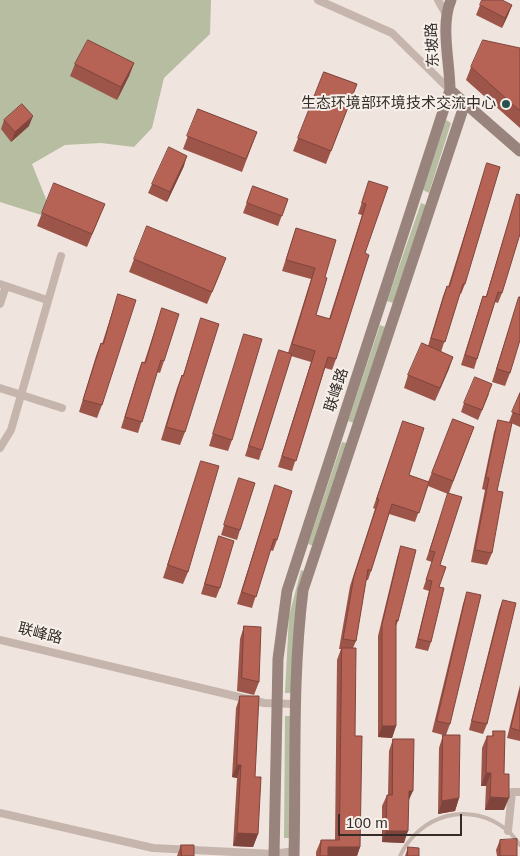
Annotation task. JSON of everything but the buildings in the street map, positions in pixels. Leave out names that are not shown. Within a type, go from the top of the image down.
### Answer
[{"type":"main road","name":"东坡路","points":[[450,0],[447,8],[446,40],[450,69],[450,90]]},
{"type":"main road","points":[[450,90],[520,151]]},
{"type":"main road","name":"联峰路","points":[[274,855],[278,659],[287,591],[450,90]]},
{"type":"main road","name":"联峰路","points":[[294,854],[294,704],[297,638],[303,590],[465,103]]},
{"type":"street","points":[[318,0],[392,33],[450,90]]},
{"type":"street","points":[[438,0],[447,16]]},
{"type":"street","points":[[0,448],[11,430],[60,256]]},
{"type":"street","points":[[0,304],[3,285],[48,300]]},
{"type":"street","points":[[0,388],[62,408]]},
{"type":"street","name":"联峰路","points":[[0,640],[264,703],[294,704]]},
{"type":"street","points":[[508,831],[512,792],[520,792]]},
{"type":"street","name":"联峰路","points":[[0,813],[153,848],[274,855],[294,854]]},
{"type":"lane","points":[[400,856],[406,843],[422,827],[443,816],[466,814],[489,819],[508,831],[520,845]]},
{"type":"green space","points":[[0,0],[211,0],[210,34],[164,78],[152,128],[134,147],[101,143],[65,145],[32,164],[54,219],[0,202]]},
{"type":"green space","points":[[446,120],[451,123],[429,193],[423,190]]},
{"type":"green space","points":[[421,203],[426,205],[393,303],[387,301]]},
{"type":"green space","points":[[380,325],[385,327],[354,423],[348,421]]},
{"type":"green space","points":[[342,442],[347,443],[314,546],[308,544]]},
{"type":"green space","points":[[301,570],[306,572],[291,693],[285,693],[289,616]]},
{"type":"green space","points":[[285,716],[291,716],[290,838],[284,838]]},
{"type":"place","name":"生态环境部环境技术交流中心","points":[[506,104]]}]
